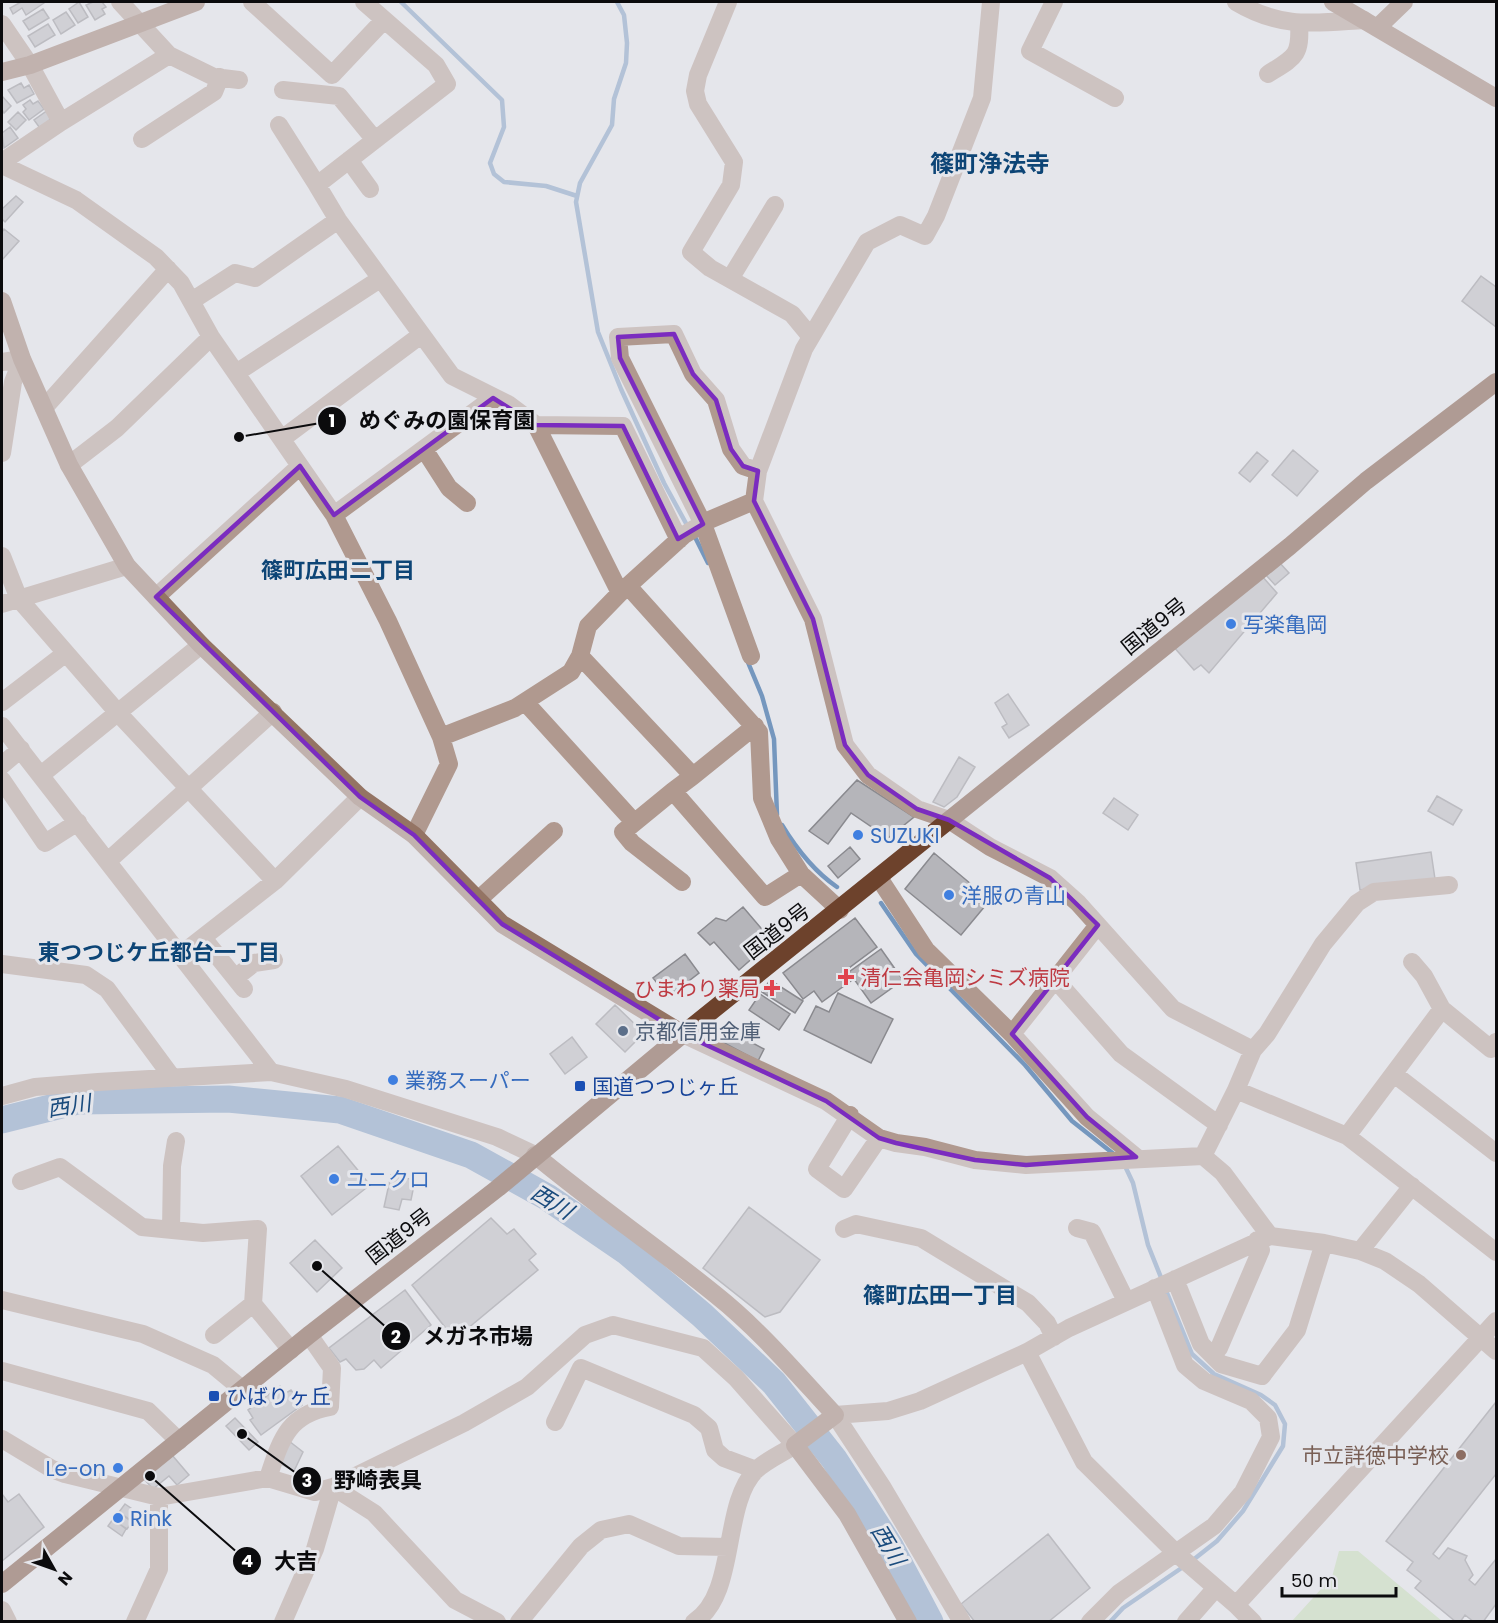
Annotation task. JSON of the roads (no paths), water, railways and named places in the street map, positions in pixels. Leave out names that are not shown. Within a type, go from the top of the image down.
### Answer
[{"type":"highway","name":"国道9号","points":[[2,1584],[309,1335],[498,1188],[683,1034],[1290,546],[1366,481],[1497,382]]},
{"type":"street","points":[[120,2],[142,23],[169,55],[220,77],[239,81]]},
{"type":"street","points":[[2,72],[30,65],[196,2]]},
{"type":"street","points":[[252,2],[332,75],[384,20]]},
{"type":"street","points":[[317,185],[447,84],[436,65],[364,2]]},
{"type":"street","points":[[728,2],[698,75],[695,91],[698,104],[734,162],[731,185],[692,252],[730,279],[792,314],[811,337]]},
{"type":"street","points":[[991,2],[982,98],[936,216],[925,236],[900,225],[867,242],[811,337],[758,471],[754,501],[813,619],[845,745],[868,775],[917,809],[950,820],[990,847],[1050,879],[1078,903],[1173,1009],[1253,1050]]},
{"type":"street","points":[[1054,2],[1030,51],[1115,98]]},
{"type":"street","points":[[1236,2],[1274,20],[1299,23],[1371,23],[1404,2]]},
{"type":"street","points":[[1333,2],[1497,98]]},
{"type":"street","points":[[1268,74],[1295,57],[1301,44],[1299,23]]},
{"type":"street","points":[[2,24],[30,65],[61,122]]},
{"type":"street","points":[[169,55],[61,122],[2,163],[76,200],[156,257],[168,269],[193,300],[211,337],[283,438],[334,515],[388,621],[441,737],[448,764],[414,835]]},
{"type":"street","points":[[142,139],[214,92],[220,77]]},
{"type":"street","points":[[283,90],[339,96],[375,140]]},
{"type":"street","points":[[279,125],[338,220],[452,376],[508,404],[536,426],[624,590],[755,726],[759,732],[762,798],[779,839],[801,874],[840,910]]},
{"type":"street","points":[[350,160],[370,189]]},
{"type":"street","points":[[730,279],[775,205]]},
{"type":"street","points":[[193,300],[235,273],[255,278],[338,220]]},
{"type":"street","points":[[44,408],[168,269]]},
{"type":"street","points":[[236,372],[380,279]]},
{"type":"street","points":[[2,301],[22,359],[69,465],[127,566],[201,645],[360,797],[414,835],[502,924],[683,1034],[771,1073],[850,1115],[879,1138],[975,1160],[1026,1165],[1136,1157],[1203,1156],[1223,1173],[1263,1238],[1261,1250],[1220,1348],[1212,1356]]},
{"type":"street","points":[[751,656],[703,524],[620,358],[618,337],[674,334],[693,374],[716,400],[731,449],[743,466],[758,471]]},
{"type":"street","points":[[283,438],[421,335]]},
{"type":"street","points":[[69,465],[117,428],[211,337]]},
{"type":"street","points":[[2,362],[22,359]]},
{"type":"street","points":[[2,453],[13,382],[22,359]]},
{"type":"street","points":[[334,515],[493,398]]},
{"type":"street","points":[[536,426],[623,426],[679,540]]},
{"type":"street","points":[[424,449],[449,488],[467,503]]},
{"type":"street","points":[[156,597],[300,466]]},
{"type":"street","points":[[441,737],[525,702],[571,672],[580,656],[588,626],[624,590],[679,540],[703,524],[754,501]]},
{"type":"street","points":[[2,556],[10,601],[66,653],[187,789],[275,881]]},
{"type":"street","points":[[10,601],[127,566]]},
{"type":"street","points":[[41,775],[119,714],[201,645]]},
{"type":"street","points":[[2,702],[66,653]]},
{"type":"street","points":[[580,656],[693,776]]},
{"type":"street","points":[[525,702],[634,822]]},
{"type":"street","points":[[108,861],[273,712]]},
{"type":"street","points":[[2,726],[179,956],[271,1071]]},
{"type":"street","points":[[682,882],[632,843],[622,832],[755,726]]},
{"type":"street","points":[[2,765],[21,748]]},
{"type":"street","points":[[2,780],[45,843],[78,822]]},
{"type":"street","points":[[673,791],[765,897],[801,874]]},
{"type":"street","points":[[179,956],[275,881],[360,797]]},
{"type":"street","points":[[478,900],[554,831]]},
{"type":"street","points":[[879,878],[926,950],[1011,1034],[1087,1117],[1136,1157]]},
{"type":"street","points":[[1203,1156],[1253,1050],[1267,1034],[1323,944],[1357,903],[1374,892],[1449,885]]},
{"type":"street","points":[[1011,1034],[1098,925]]},
{"type":"street","points":[[203,938],[240,983],[254,963],[274,960]]},
{"type":"street","points":[[1412,962],[1424,976],[1442,1010],[1495,1048]]},
{"type":"street","points":[[2,964],[86,975],[107,989],[172,1077]]},
{"type":"street","points":[[1054,978],[1121,1054],[1219,1125]]},
{"type":"street","points":[[1347,1136],[1442,1010]]},
{"type":"street","points":[[2,1096],[35,1088],[271,1071],[346,1089],[497,1137],[718,1296],[782,1357],[883,1488],[962,1622]]},
{"type":"street","points":[[1394,1074],[1497,1153]]},
{"type":"street","points":[[1236,1090],[1347,1136],[1497,1252]]},
{"type":"street","points":[[850,1115],[817,1169],[844,1189],[879,1138]]},
{"type":"street","points":[[171,1230],[172,1166],[176,1142]]},
{"type":"street","points":[[21,1181],[60,1167],[142,1227],[203,1233],[258,1229],[253,1304],[291,1350]]},
{"type":"street","points":[[1360,1251],[1412,1186]]},
{"type":"street","points":[[844,1229],[856,1224],[921,1238],[1028,1304],[1047,1323],[1054,1337]]},
{"type":"street","points":[[1077,1228],[1092,1232],[1126,1301]]},
{"type":"street","points":[[694,1622],[715,1595],[744,1490],[756,1470],[831,1418],[888,1411],[920,1401],[1027,1352],[1126,1301],[1263,1238],[1324,1243],[1360,1251],[1398,1269],[1497,1351]]},
{"type":"street","points":[[1175,1279],[1201,1344],[1221,1364],[1262,1376],[1297,1330],[1324,1243]]},
{"type":"street","points":[[1090,1622],[1119,1593],[1214,1526],[1243,1492],[1271,1437],[1268,1418],[1251,1401],[1204,1381],[1185,1365],[1155,1288]]},
{"type":"street","points":[[2,1300],[143,1334],[213,1365],[242,1389]]},
{"type":"street","points":[[214,1335],[253,1304]]},
{"type":"street","points":[[1236,1605],[1497,1321]]},
{"type":"street","points":[[2,1439],[52,1469],[122,1487],[143,1495],[159,1497],[268,1478],[315,1491],[333,1487],[464,1424],[527,1387],[585,1335],[613,1325],[703,1348],[736,1378],[799,1442],[847,1514],[908,1622]]},
{"type":"street","points":[[268,1478],[278,1448],[293,1422],[313,1410],[330,1407],[332,1368],[309,1335]]},
{"type":"street","points":[[1027,1352],[1084,1462],[1177,1554],[1253,1622]]},
{"type":"street","points":[[555,1422],[581,1368],[694,1415],[709,1428],[715,1450],[724,1458],[756,1470]]},
{"type":"street","points":[[2,1371],[148,1411],[179,1441]]},
{"type":"street","points":[[284,1621],[315,1549],[333,1487]]},
{"type":"street","points":[[333,1487],[374,1513],[455,1600],[497,1622]]},
{"type":"street","points":[[135,1622],[159,1569],[159,1497]]},
{"type":"street","points":[[519,1622],[581,1546],[601,1530],[629,1524],[679,1546],[728,1547]]},
{"type":"street","points":[[1186,1622],[1215,1589]]},
{"type":"street","points":[[2,1610],[8,1622]]},
{"type":"waterway","points":[[401,2],[502,100],[504,127],[490,163],[494,174],[504,182],[546,186],[577,196]]},
{"type":"waterway","points":[[617,2],[624,15],[627,43],[626,63],[614,99],[612,125],[580,183],[576,202],[598,332],[664,483],[688,527]]},
{"type":"waterway","points":[[693,533],[708,563]]},
{"type":"waterway","points":[[747,660],[762,696],[774,739],[777,815]]},
{"type":"waterway","points":[[782,825],[807,859],[837,887]]},
{"type":"waterway","points":[[881,903],[916,954],[1025,1065],[1072,1121],[1115,1155]]},
{"type":"waterway","name":"西川","points":[[2,1120],[78,1101],[228,1099],[340,1110],[471,1155],[547,1197],[626,1251],[702,1315],[774,1383],[834,1459],[890,1546],[930,1622]]},
{"type":"waterway","points":[[1125,1166],[1133,1183],[1148,1245],[1162,1280]]},
{"type":"waterway","points":[[1165,1288],[1192,1354],[1214,1374],[1261,1395],[1275,1405],[1285,1424],[1283,1446],[1243,1511],[1217,1541],[1193,1560]]},
{"type":"waterway","points":[[1110,1622],[1123,1608],[1183,1567]]},
{"type":"place","name":"めぐみの園保育園","points":[[239,437]]},
{"type":"place","name":"写楽亀岡","points":[[1231,624]]},
{"type":"place","name":"SUZUKI","points":[[858,835]]},
{"type":"place","name":"洋服の青山","points":[[949,895]]},
{"type":"place","name":"清仁会亀岡シミズ病院","points":[[846,977]]},
{"type":"place","name":"ひまわり薬局","points":[[772,988]]},
{"type":"place","name":"京都信用金庫","points":[[623,1031]]},
{"type":"place","name":"業務スーパー","points":[[393,1080]]},
{"type":"place","name":"国道つつじヶ丘","points":[[580,1086]]},
{"type":"place","name":"ユニクロ","points":[[334,1179]]},
{"type":"place","name":"メガネ市場","points":[[317,1266]]},
{"type":"place","name":"ひばりヶ丘","points":[[214,1396]]},
{"type":"place","name":"野崎表具","points":[[242,1434]]},
{"type":"place","name":"市立詳徳中学校","points":[[1461,1455]]},
{"type":"place","name":"Le-on","points":[[118,1468]]},
{"type":"place","name":"大吉","points":[[150,1476]]},
{"type":"place","name":"Rink","points":[[118,1518]]},
{"type":"district","name":"篠町浄法寺","points":[[990,163]]},
{"type":"district","name":"篠町広田二丁目","points":[[338,570]]},
{"type":"district","name":"東つつじケ丘都台一丁目","points":[[159,952]]},
{"type":"district","name":"篠町広田一丁目","points":[[940,1295]]}]
